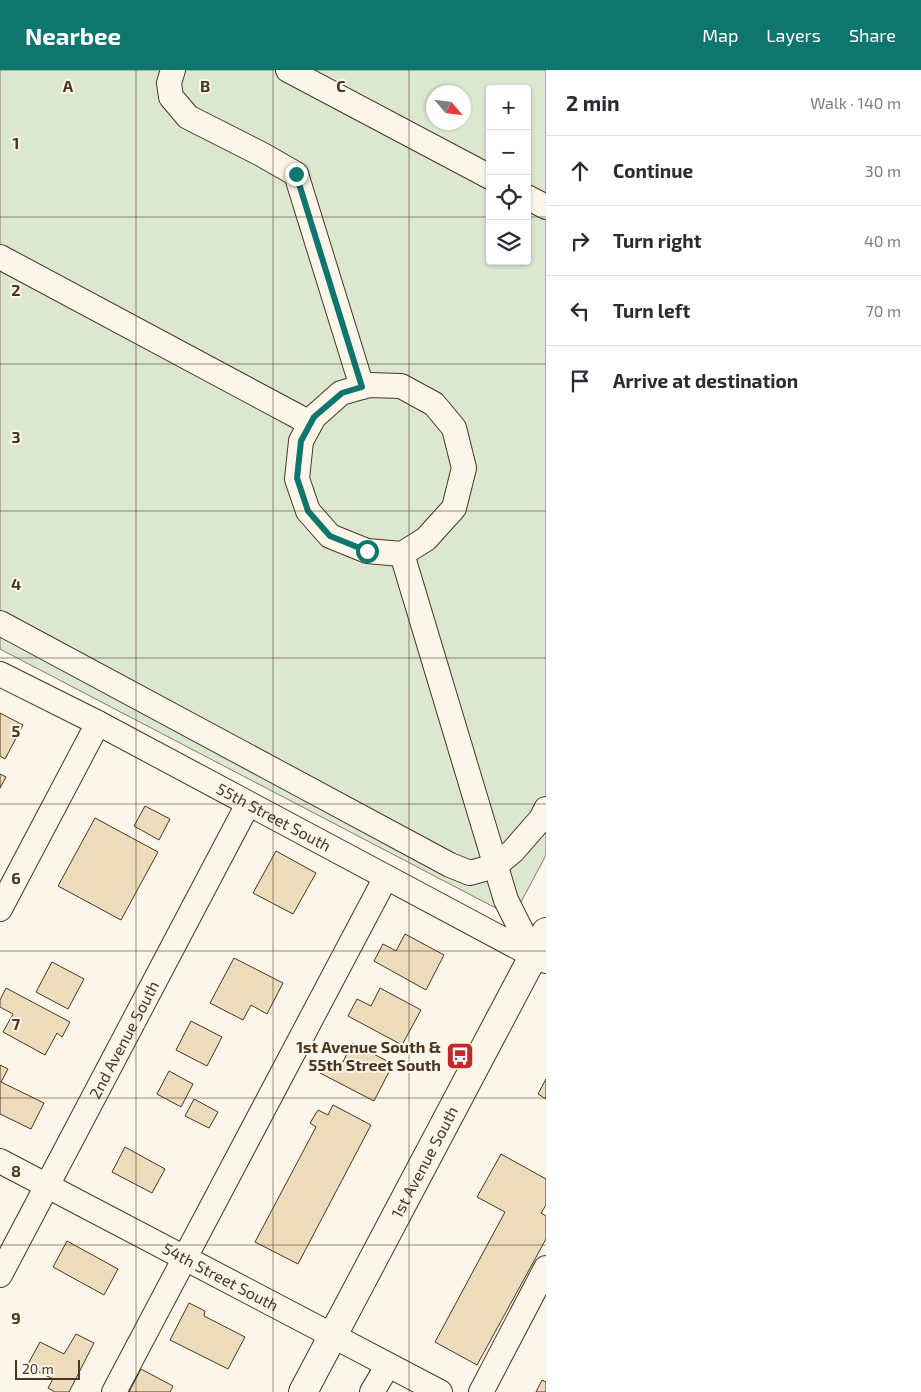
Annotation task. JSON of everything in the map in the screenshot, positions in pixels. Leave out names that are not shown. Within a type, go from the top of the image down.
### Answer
[{"type":"main road","name":"1st Avenue South","points":[[303,1392],[332,1335],[540,958],[546,932]]},
{"type":"street","points":[[173,70],[168,83],[171,97],[188,117],[296,174],[362,387]]},
{"type":"street","points":[[288,70],[486,175]]},
{"type":"street","points":[[531,199],[546,207]]},
{"type":"street","points":[[0,257],[310,423]]},
{"type":"street","points":[[368,385],[401,386],[434,404],[454,428],[464,468],[454,508],[426,539],[402,554],[367,551],[330,536],[308,511],[297,478],[301,441],[314,417],[342,393],[362,387],[368,385]]},
{"type":"street","points":[[402,554],[506,900],[540,958]]},
{"type":"street","points":[[0,623],[450,865],[470,873],[495,866],[513,851],[540,819],[546,808]]},
{"type":"street","name":"55th Street South","points":[[0,674],[98,723],[540,958]]},
{"type":"street","points":[[0,909],[98,723]]},
{"type":"street","name":"2nd Avenue South","points":[[0,1275],[248,804]]},
{"type":"street","points":[[114,1392],[386,877]]},
{"type":"street","name":"54th Street South","points":[[0,1161],[440,1392]]},
{"type":"street","points":[[481,1392],[546,1268]]},
{"type":"street","points":[[372,1392],[388,1365]]},
{"type":"green space","points":[[0,70],[546,70],[546,855],[513,917],[0,649]]},
{"type":"building","points":[[0,713],[23,725],[5,759],[0,756]]},
{"type":"building","points":[[0,774],[6,777],[0,788]]},
{"type":"building","points":[[145,806],[170,819],[159,840],[134,826]]},
{"type":"building","points":[[95,818],[158,852],[121,920],[58,886]]},
{"type":"building","points":[[276,851],[316,873],[293,914],[253,893]]},
{"type":"building","points":[[405,934],[444,955],[426,990],[374,961],[383,944],[396,951]]},
{"type":"building","points":[[234,958],[283,983],[267,1014],[251,1005],[243,1020],[210,1003]]},
{"type":"building","points":[[52,962],[84,979],[68,1009],[36,992]]},
{"type":"building","points":[[6,988],[70,1022],[62,1037],[57,1033],[45,1055],[3,1032],[13,1014],[0,1007],[0,1000]]},
{"type":"building","points":[[380,988],[421,1010],[402,1045],[348,1016],[357,999],[371,1006]]},
{"type":"building","points":[[191,1021],[222,1037],[207,1066],[176,1050]]},
{"type":"building","points":[[352,1043],[393,1064],[374,1101],[320,1073],[327,1061],[340,1068]]},
{"type":"building","points":[[0,1065],[8,1069],[1,1082],[44,1103],[31,1129],[0,1114]]},
{"type":"building","points":[[169,1071],[193,1084],[181,1107],[157,1094]]},
{"type":"building","points":[[546,1079],[546,1099],[538,1094]]},
{"type":"building","points":[[194,1099],[218,1112],[209,1128],[185,1116]]},
{"type":"building","points":[[333,1105],[371,1125],[298,1264],[255,1242],[316,1127],[310,1123],[318,1110],[328,1115]]},
{"type":"building","points":[[125,1147],[165,1169],[152,1193],[112,1172]]},
{"type":"building","points":[[501,1154],[546,1179],[546,1205],[541,1213],[546,1216],[546,1239],[477,1365],[435,1342],[505,1212],[477,1197]]},
{"type":"building","points":[[67,1241],[118,1269],[104,1295],[53,1267]]},
{"type":"building","points":[[189,1303],[205,1311],[204,1316],[245,1337],[228,1369],[170,1340]]},
{"type":"building","points":[[76,1334],[94,1343],[69,1392],[55,1392],[48,1388],[53,1379],[27,1366],[40,1342],[64,1354]]},
{"type":"building","points":[[141,1369],[173,1386],[170,1392],[129,1392]]},
{"type":"building","points":[[542,1380],[546,1382],[546,1392],[536,1392]]},
{"type":"place","name":"1st Avenue South & 55th Street South","points":[[460,1056]]},
{"type":"route","points":[[296,174],[362,387],[342,393],[314,417],[301,441],[297,478],[308,511],[330,536],[367,551]]}]
